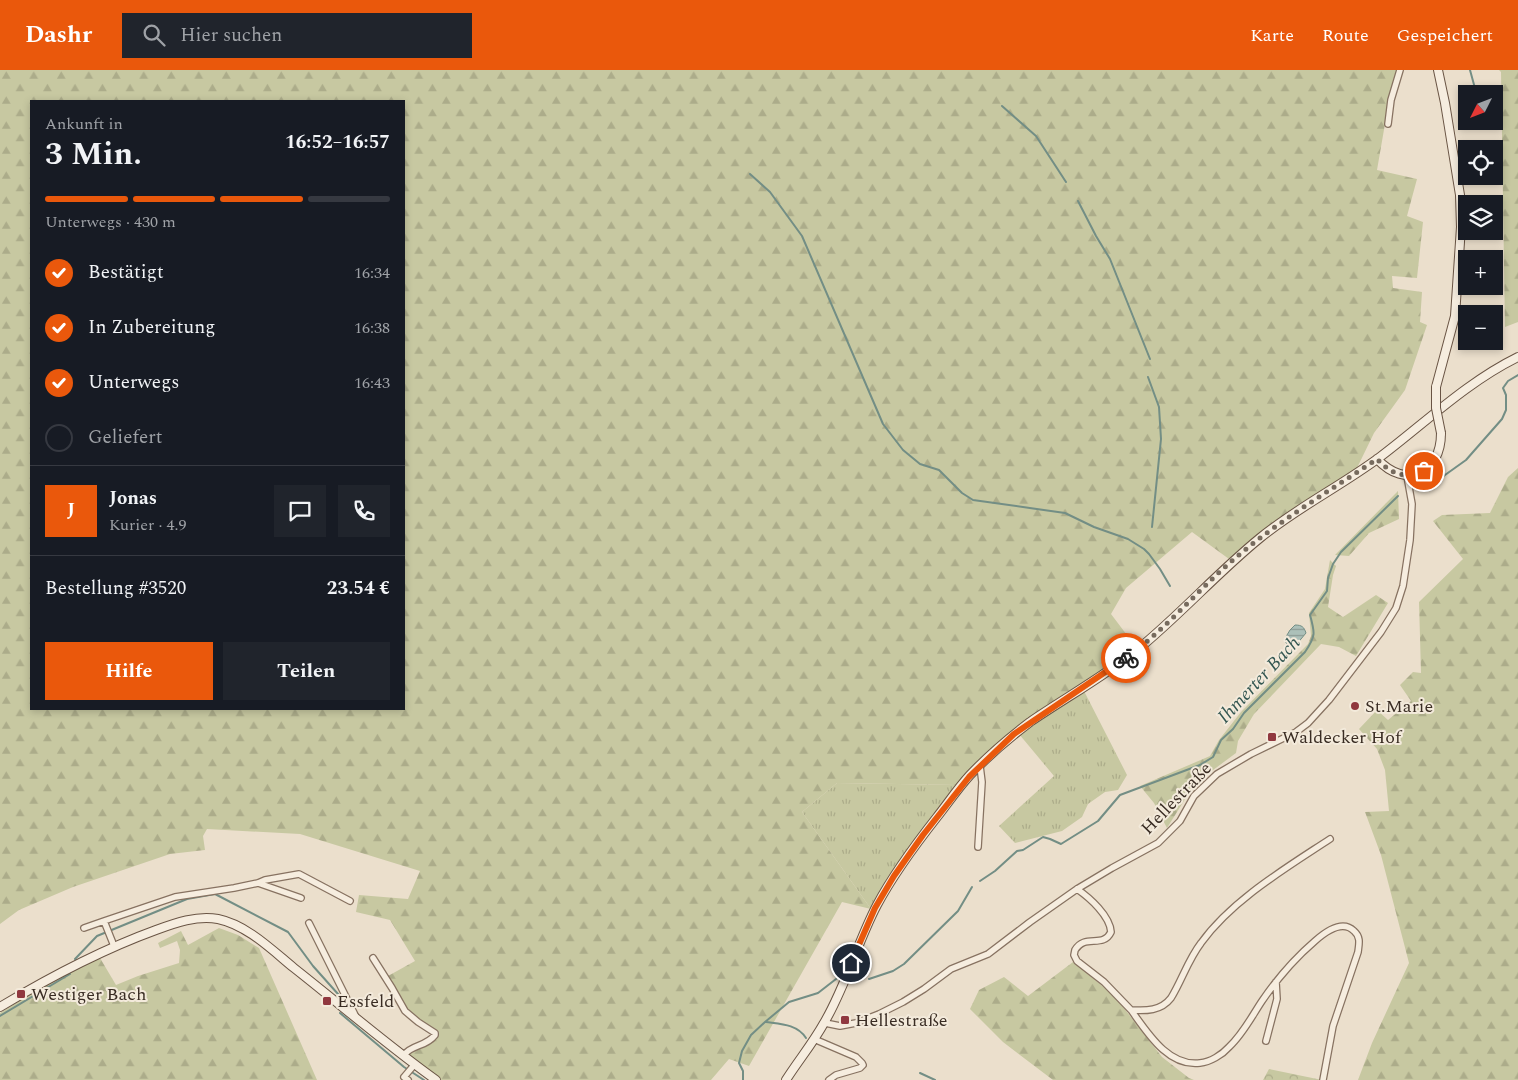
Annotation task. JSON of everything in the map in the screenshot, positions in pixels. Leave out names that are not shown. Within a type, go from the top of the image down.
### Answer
[{"type":"main road","points":[[1377,459],[1392,472],[1407,476],[1424,471],[1434,462],[1440,451],[1442,433],[1436,408],[1436,387],[1454,316],[1461,227],[1460,195],[1438,70]]},
{"type":"main road","points":[[786,1080],[825,1023],[863,933],[886,888],[923,835],[969,777],[1002,744],[1030,722],[1137,650],[1233,560],[1262,536],[1377,459],[1471,385],[1518,357]]},
{"type":"main road","points":[[0,1007],[112,942],[186,921],[209,918],[217,919],[232,923],[246,932],[436,1080]]},
{"type":"street","points":[[1388,124],[1391,100],[1400,70]]},
{"type":"street","name":"Hellestraße","points":[[825,1023],[837,1026],[851,1024],[879,1014],[924,989],[951,969],[988,954],[1077,889],[1158,843],[1174,828],[1194,796],[1209,781],[1237,761],[1301,728],[1313,718],[1329,700],[1396,608],[1406,570],[1410,540],[1412,504],[1407,476]]},
{"type":"street","points":[[978,847],[982,782],[980,766]]},
{"type":"street","points":[[1131,1010],[1156,1009],[1167,1003],[1176,990],[1196,951],[1218,924],[1273,876],[1330,839]]},
{"type":"street","points":[[84,928],[175,896],[234,888],[299,874],[350,901]]},
{"type":"street","points":[[258,883],[301,898]]},
{"type":"street","points":[[1077,889],[1093,901],[1108,922],[1111,932],[1109,938],[1104,940],[1087,941],[1079,944],[1074,952],[1075,958],[1104,982],[1131,1010],[1150,1037],[1168,1054],[1186,1062],[1202,1063],[1215,1058],[1234,1042],[1293,961],[1328,931],[1342,926],[1352,928],[1359,939],[1358,952],[1333,1026],[1323,1080]]},
{"type":"street","points":[[104,921],[112,942]]},
{"type":"street","points":[[309,923],[356,1018]]},
{"type":"street","points":[[373,958],[404,1010],[435,1033],[435,1036],[429,1042],[410,1048],[404,1055]]},
{"type":"street","points":[[1266,1041],[1277,1000],[1276,982]]},
{"type":"street","points":[[814,1039],[856,1057],[862,1063],[860,1068],[836,1075],[829,1080]]},
{"type":"street","points":[[407,1077],[415,1064]]},
{"type":"green space","points":[[0,70],[1397,70],[1390,95],[1377,170],[1417,179],[1407,216],[1423,222],[1417,278],[1392,276],[1393,288],[1422,292],[1420,322],[1427,325],[1405,390],[1374,433],[1357,468],[1229,559],[1192,532],[1126,588],[1111,614],[1136,647],[1012,733],[957,785],[837,783],[802,812],[871,909],[842,902],[749,1066],[729,1059],[711,1080],[439,1080],[405,1055],[436,1036],[411,1016],[388,976],[415,961],[390,920],[356,912],[359,895],[408,899],[420,871],[300,834],[207,829],[203,836],[205,850],[170,854],[73,887],[19,910],[0,924]]},
{"type":"green space","points":[[1499,70],[1518,70],[1518,322],[1505,327],[1503,85],[1501,85],[1501,72]]},
{"type":"green space","points":[[1518,468],[1518,1080],[1358,1080],[1372,1043],[1409,963],[1381,855],[1365,812],[1389,811],[1385,770],[1377,749],[1359,729],[1377,710],[1388,720],[1411,701],[1400,685],[1413,672],[1421,673],[1419,602],[1463,559],[1433,521],[1442,515],[1490,513],[1508,477]]},
{"type":"green space","points":[[1398,491],[1399,519],[1369,533],[1349,556],[1335,555]]},
{"type":"green space","points":[[1330,560],[1336,566],[1328,607],[1343,617],[1376,595],[1388,603],[1356,656],[1339,647],[1321,644],[1254,714],[1238,741],[1236,753],[1205,776],[1187,796],[1167,828],[1154,803],[1140,786],[1210,756],[1219,740],[1241,712],[1308,644],[1311,636],[1309,613],[1325,589]]},
{"type":"green space","points":[[1084,691],[1127,775],[1118,790],[1105,792],[1088,804],[1082,817],[1062,831],[1015,843],[999,826],[1054,776],[1019,734]]},
{"type":"green space","points":[[837,783],[957,785],[871,909],[802,812]]},
{"type":"green space","points":[[219,928],[238,935],[259,948],[317,1080],[0,1080],[0,1013],[47,984],[100,958],[116,985],[179,963],[180,950],[177,941],[160,948],[158,943],[181,931],[188,945]]},
{"type":"green space","points":[[1073,962],[1120,1003],[1162,1057],[1194,1080],[1053,1080],[1003,1042],[970,1009],[979,990],[1004,977],[1028,996]]},
{"type":"green space","points":[[1269,1069],[1322,1080],[1263,1080]]},
{"type":"water","points":[[1295,625],[1302,627],[1306,633],[1296,645],[1291,647],[1284,640]]},
{"type":"waterway","points":[[1470,70],[1474,85]]},
{"type":"waterway","points":[[1002,106],[1036,136],[1066,182]]},
{"type":"waterway","points":[[750,174],[770,192],[802,236],[883,424],[903,450],[920,464],[939,470],[962,493],[973,500],[1065,513],[1094,527],[1128,539],[1149,554],[1170,586]]},
{"type":"waterway","points":[[1078,201],[1110,259],[1150,359]]},
{"type":"waterway","name":"Ihmerter Bach","points":[[1422,489],[1466,460],[1502,419],[1506,410],[1506,395],[1503,388],[1508,381],[1518,375]]},
{"type":"waterway","points":[[1148,377],[1159,407],[1161,439],[1152,527]]},
{"type":"waterway","name":"Ihmerter Bach","points":[[980,881],[995,871],[1017,851],[1023,850],[1043,837],[1061,844],[1098,821],[1120,795],[1200,765],[1213,757],[1221,740],[1233,729],[1244,713],[1305,652],[1314,634],[1310,615],[1327,591],[1328,578],[1333,564],[1341,552],[1398,496]]},
{"type":"waterway","name":"Ihmerter Bach","points":[[869,979],[893,971],[904,964],[958,911],[972,887]]},
{"type":"waterway","name":"Westiger Bach","points":[[75,959],[97,936],[187,899],[215,894],[288,932],[313,966],[338,994]]},
{"type":"waterway","name":"Westiger Bach","points":[[0,1016],[70,974]]},
{"type":"waterway","name":"Ihmerter Bach","points":[[743,1080],[743,1071],[739,1063],[742,1051],[751,1035],[789,1002],[818,993],[836,979]]},
{"type":"waterway","name":"Ihmerter Bach","points":[[340,1013],[404,1067],[424,1080]]},
{"type":"waterway","points":[[766,1022],[793,1027],[806,1038]]},
{"type":"waterway","points":[[920,1073],[935,1080]]},
{"type":"way so far","points":[[1126,658],[1152,637],[1233,560],[1262,536],[1377,459],[1392,472],[1399,474],[1407,476],[1424,471]]},
{"type":"place","name":"St.Marie","points":[[1355,706]]},
{"type":"place","name":"Waldecker Hof","points":[[1272,737]]},
{"type":"place","name":"Westiger Bach","points":[[21,994]]},
{"type":"place","name":"Essfeld","points":[[327,1001]]},
{"type":"place","name":"Hellestraße","points":[[845,1020]]},
{"type":"route","points":[[851,963],[863,933],[883,893],[923,835],[969,777],[1014,734],[1126,658]]}]
